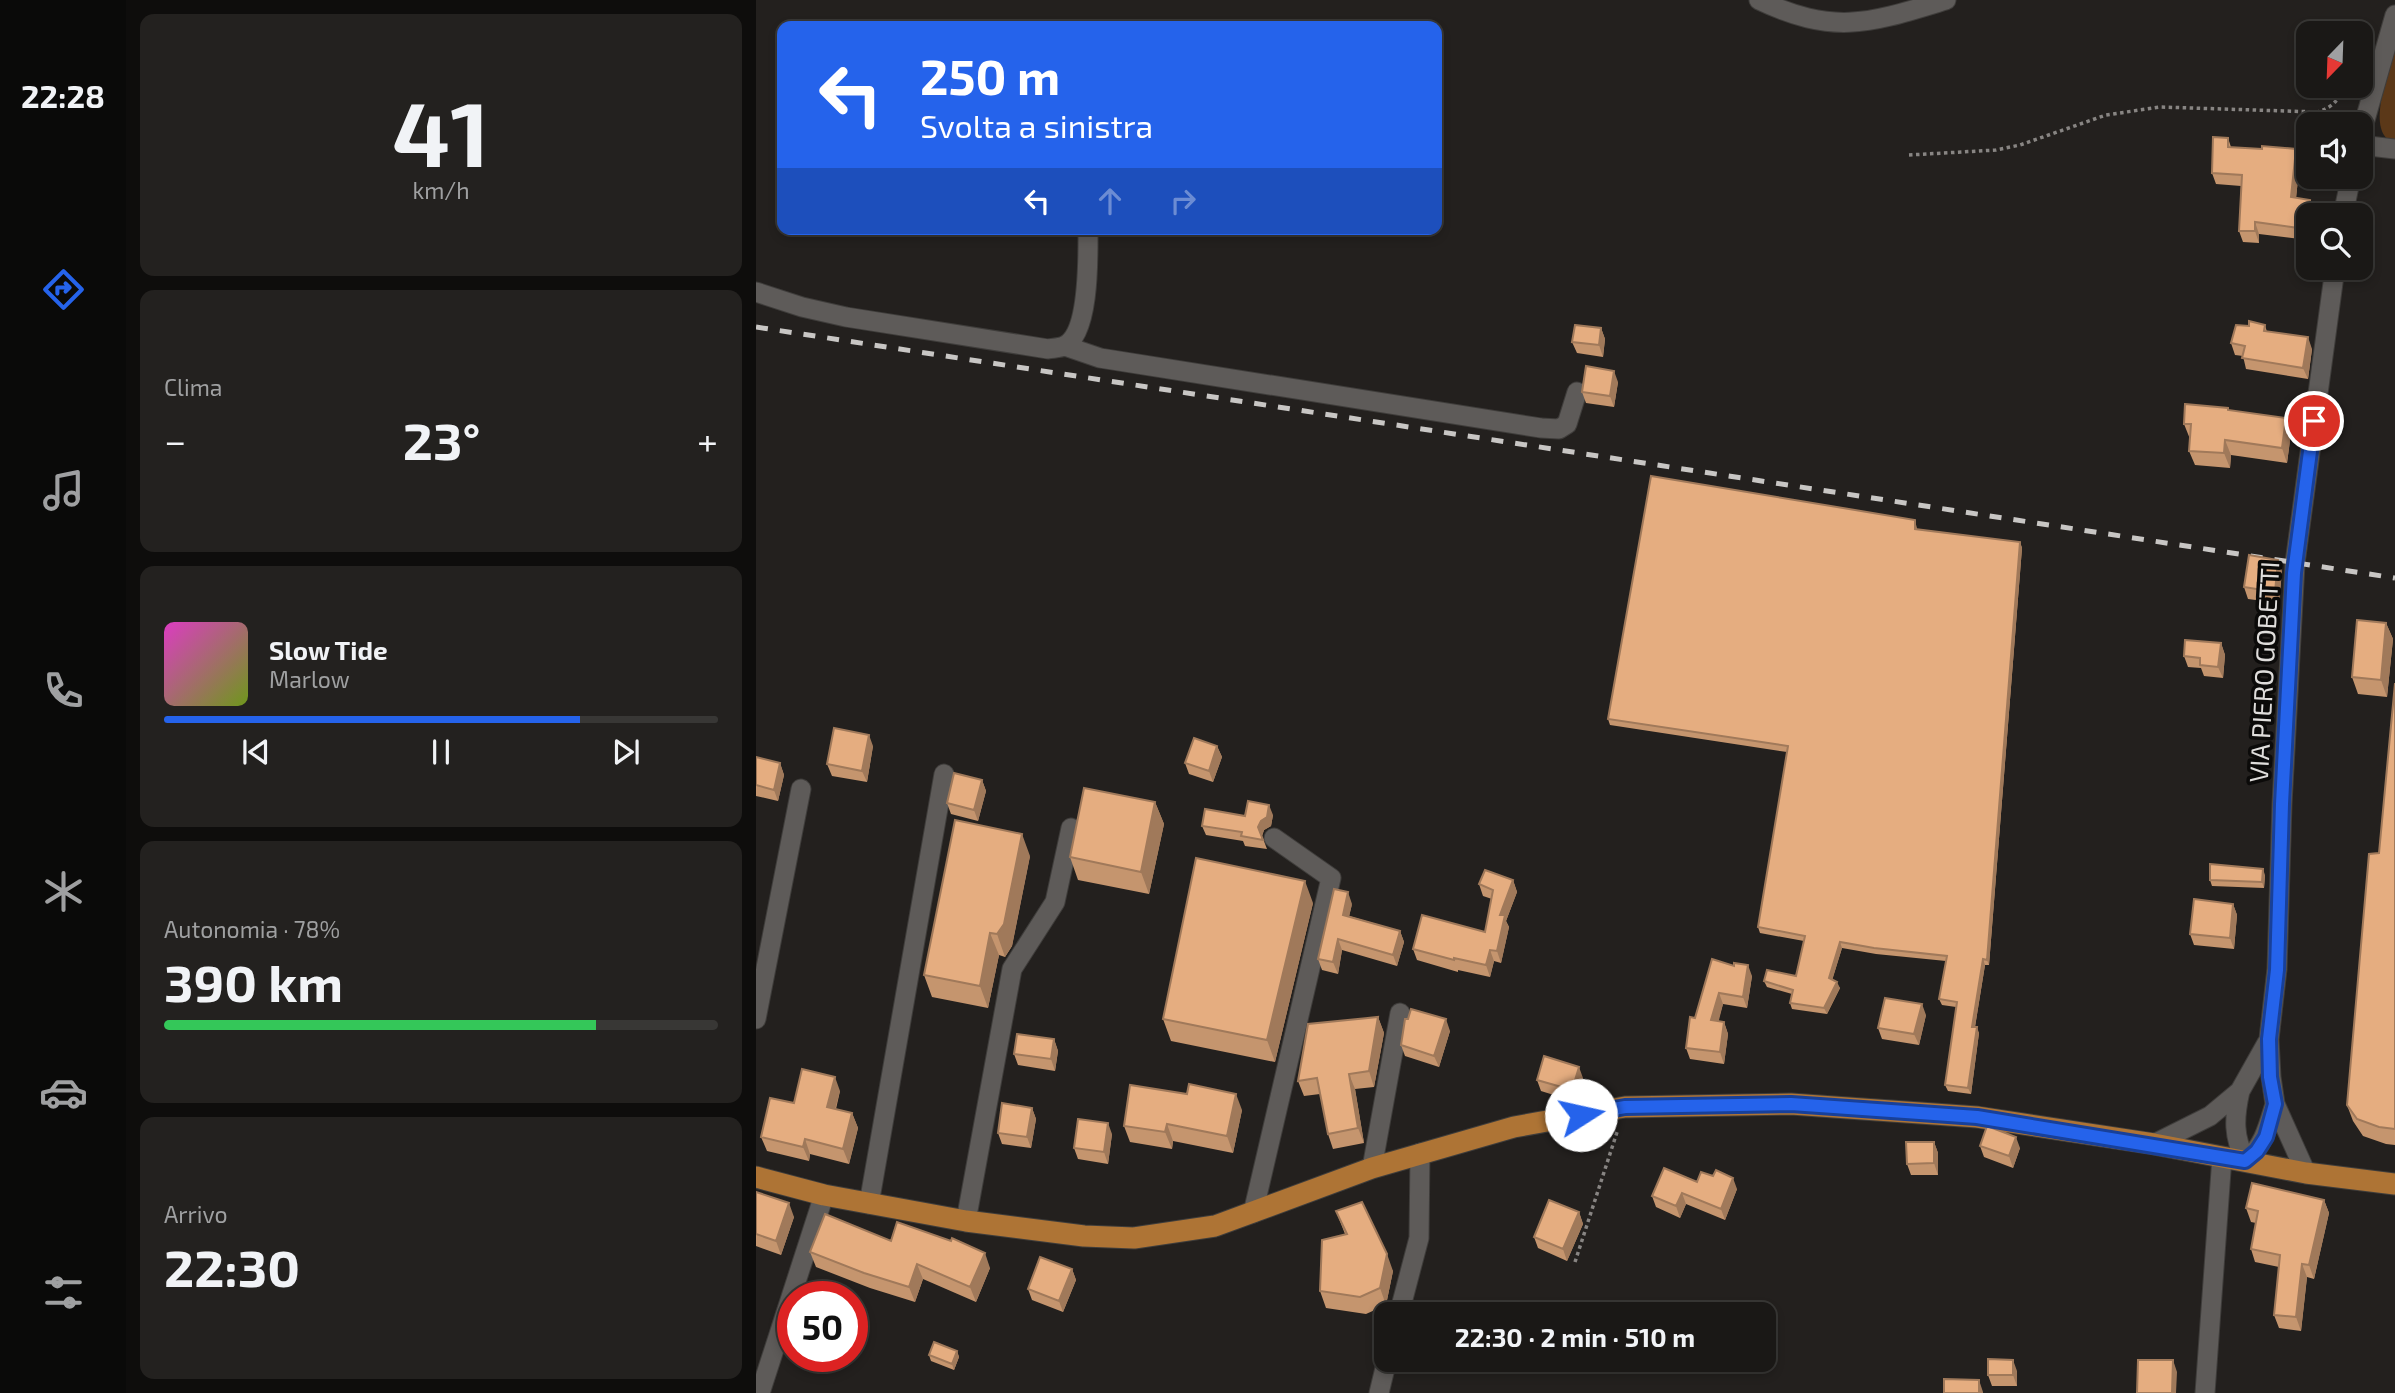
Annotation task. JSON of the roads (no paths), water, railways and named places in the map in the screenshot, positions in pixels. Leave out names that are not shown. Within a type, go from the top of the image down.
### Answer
[{"type":"main road","points":[[756,1177],[824,1195],[966,1221],[1084,1236],[1134,1238],[1215,1226],[1372,1168],[1514,1127],[1625,1107],[1791,1104],[1977,1117],[2154,1144],[2306,1173],[2395,1184]]},
{"type":"street","points":[[1759,0],[1811,20],[1839,24],[1898,14],[1946,0]]},
{"type":"street","points":[[2367,112],[2395,15]]},
{"type":"street","points":[[2373,146],[2395,149]]},
{"type":"street","points":[[1065,346],[1076,336],[1083,316],[1088,235]]},
{"type":"street","name":"VIA PIERO GOBETTI","points":[[2269,1039],[2277,970],[2282,804],[2296,554],[2333,280]]},
{"type":"street","points":[[756,292],[802,307],[846,317],[1048,349],[1065,346],[1100,358],[1541,428],[1559,429],[1567,424],[1577,393]]},
{"type":"street","points":[[869,1204],[944,774]]},
{"type":"street","points":[[756,1019],[801,789]]},
{"type":"street","points":[[966,1221],[1012,969],[1055,902],[1071,828]]},
{"type":"street","points":[[1253,1213],[1331,878],[1274,838]]},
{"type":"street","points":[[1372,1168],[1400,1013]]},
{"type":"street","points":[[2269,1039],[2240,1091],[2234,1117],[2235,1133],[2245,1161],[2257,1151],[2266,1137],[2275,1104]]},
{"type":"street","points":[[2269,1039],[2270,1077],[2275,1104],[2306,1173]]},
{"type":"street","points":[[2154,1144],[2210,1116],[2240,1091]]},
{"type":"street","points":[[1402,1302],[1419,1238],[1420,1153]]},
{"type":"street","points":[[2205,1393],[2222,1157]]},
{"type":"street","points":[[760,1393],[824,1195]]},
{"type":"street","points":[[1379,1393],[1384,1372]]},
{"type":"railway","points":[[756,327],[2395,578]]}]
